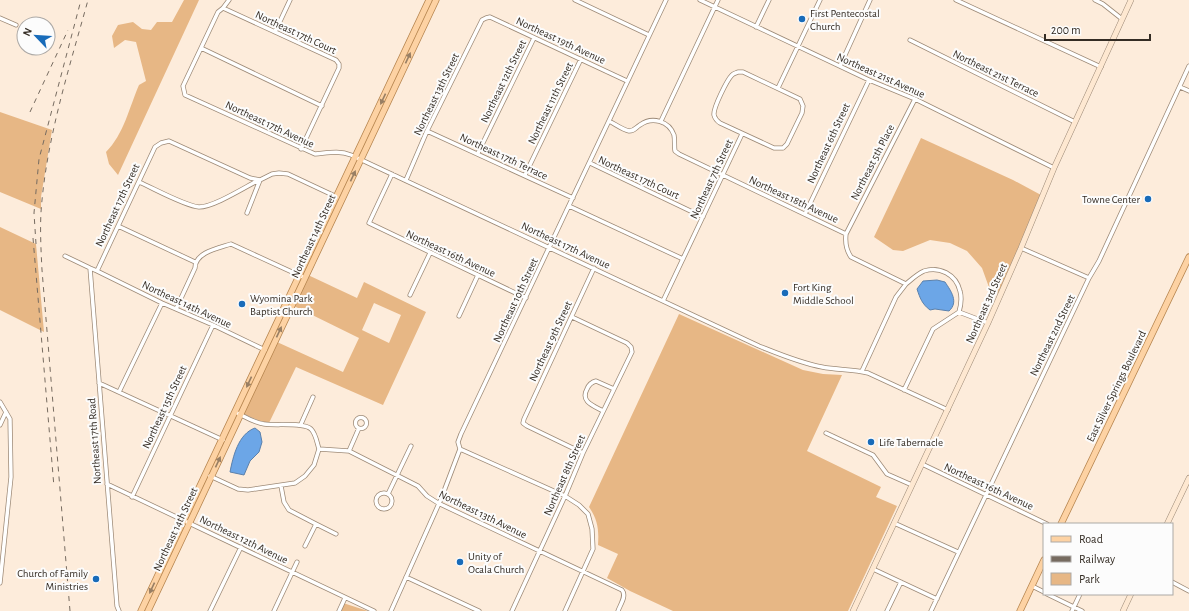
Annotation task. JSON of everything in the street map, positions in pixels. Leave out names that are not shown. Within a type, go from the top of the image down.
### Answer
[{"type":"main road","name":"Northeast 14th Street","points":[[358,158],[429,0]]},
{"type":"main road","name":"Northeast 14th Street","points":[[141,611],[209,475],[358,158],[436,0]]},
{"type":"main road","name":"East Silver Springs Boulevard","points":[[1061,523],[1187,268],[1189,257]]},
{"type":"main road","name":"Northeast 14th Street","points":[[148,611],[186,522]]},
{"type":"main road","points":[[1020,611],[1043,562]]},
{"type":"street","points":[[229,0],[218,12],[201,48],[322,106],[301,149]]},
{"type":"street","points":[[275,32],[290,0]]},
{"type":"street","points":[[575,0],[649,35]]},
{"type":"street","name":"Northeast 10th Street","points":[[391,611],[460,449],[458,442],[461,434],[666,0]]},
{"type":"street","name":"Northeast 21st Avenue","points":[[700,0],[869,80],[914,99],[1054,168]]},
{"type":"street","points":[[609,121],[629,131],[635,130],[640,125],[651,120],[661,121],[718,0]]},
{"type":"street","points":[[756,27],[768,0]]},
{"type":"street","points":[[742,134],[720,123],[714,114],[716,106],[729,79],[733,74],[743,72],[778,88],[820,0]]},
{"type":"street","points":[[840,66],[870,0]]},
{"type":"street","points":[[956,0],[1101,67]]},
{"type":"street","points":[[1095,0],[1103,4],[1122,19]]},
{"type":"street","name":"Northeast 3rd Street","points":[[853,611],[988,323],[1054,168],[1131,0]]},
{"type":"street","name":"Northeast 17th Court","points":[[223,8],[336,60],[339,64],[339,68],[322,106]]},
{"type":"street","name":"Northeast 19th Avenue","points":[[486,18],[490,17],[627,82]]},
{"type":"street","points":[[0,18],[16,25]]},
{"type":"street","name":"Northeast 13th Street","points":[[406,180],[427,131],[482,20],[486,18]]},
{"type":"street","name":"Northeast 12th Street","points":[[478,153],[534,38]]},
{"type":"street","name":"Northeast 21st Terrace","points":[[910,40],[1075,122]]},
{"type":"street","name":"Northeast 17th Avenue","points":[[201,48],[183,86],[185,95],[301,149],[315,154],[342,152],[358,158],[759,346],[788,357],[820,366],[862,371],[948,410]]},
{"type":"street","name":"Northeast 11th Street","points":[[525,175],[581,59]]},
{"type":"street","name":"Northeast 2nd Street","points":[[931,611],[1089,278],[1099,260],[1189,66]]},
{"type":"street","name":"Northeast 6th Street","points":[[805,214],[869,80]]},
{"type":"street","points":[[1180,87],[1189,91]]},
{"type":"street","name":"Northeast 7th Street","points":[[663,301],[742,134],[774,148],[783,148],[787,144],[802,113],[803,106],[800,99],[778,88]]},
{"type":"street","name":"Northeast 5th Place","points":[[846,234],[914,99]]},
{"type":"street","name":"Northeast 18th Avenue","points":[[661,121],[670,128],[674,137],[675,151],[679,154],[846,234],[846,246],[848,253],[852,257],[906,284]]},
{"type":"street","name":"Northeast 17th Terrace","points":[[427,131],[478,153],[573,198]]},
{"type":"street","name":"Northeast 17th Street","points":[[98,271],[155,147],[161,143],[169,141],[250,178],[260,180]]},
{"type":"street","name":"Northeast 17th Court","points":[[590,163],[703,217]]},
{"type":"street","points":[[138,182],[187,204],[200,207],[213,204],[272,174],[288,174],[339,198]]},
{"type":"street","name":"Northeast 16th Avenue","points":[[392,174],[369,223],[526,298]]},
{"type":"street","points":[[247,213],[260,180]]},
{"type":"street","points":[[569,206],[683,259]]},
{"type":"street","points":[[118,226],[195,262]]},
{"type":"street","points":[[176,309],[195,268],[195,262],[199,257],[213,250],[231,244],[302,277]]},
{"type":"street","points":[[1021,248],[1089,278]]},
{"type":"street","points":[[410,295],[430,253]]},
{"type":"street","points":[[65,256],[98,271]]},
{"type":"street","name":"Northeast 17th Road","points":[[90,268],[117,606],[119,611]]},
{"type":"street","name":"Northeast 9th Street","points":[[583,453],[523,423],[594,268]]},
{"type":"street","points":[[862,371],[896,297],[906,284],[922,272],[932,269],[940,270],[954,278],[958,284],[961,301],[959,312],[933,329],[904,390]]},
{"type":"street","name":"Northeast 14th Avenue","points":[[98,271],[162,303],[267,351]]},
{"type":"street","points":[[460,316],[478,275]]},
{"type":"street","points":[[119,392],[162,303]]},
{"type":"street","points":[[959,312],[988,323]]},
{"type":"street","name":"Northeast 8th Street","points":[[512,611],[540,552],[583,453],[632,352],[632,347],[628,343],[572,317]]},
{"type":"street","name":"Northeast 15th Street","points":[[132,496],[213,325]]},
{"type":"street","points":[[603,411],[585,400],[585,392],[589,385],[596,381],[614,389]]},
{"type":"street","points":[[99,383],[224,441]]},
{"type":"street","points":[[300,424],[312,397]]},
{"type":"street","points":[[0,402],[10,419],[12,477],[0,583]]},
{"type":"street","points":[[0,425],[6,412]]},
{"type":"street","points":[[209,475],[238,489],[248,490],[294,483],[305,476],[314,465],[319,450],[316,436],[310,428],[300,424],[276,426],[262,424],[238,413]]},
{"type":"street","points":[[349,451],[359,428]]},
{"type":"street","points":[[826,433],[874,455],[887,474],[912,485]]},
{"type":"street","points":[[388,494],[398,476],[411,446]]},
{"type":"street","points":[[460,449],[565,496],[579,505],[588,514],[592,529],[593,548],[565,611]]},
{"type":"street","name":"Northeast 13th Avenue","points":[[319,450],[349,451],[418,486],[427,496],[438,503],[622,590],[624,596],[618,611]]},
{"type":"street","name":"Northeast 16th Avenue","points":[[922,464],[1046,523]]},
{"type":"street","points":[[1167,523],[1189,478]]},
{"type":"street","name":"Northeast 12th Avenue","points":[[107,484],[374,611]]},
{"type":"street","points":[[281,486],[284,502],[290,510],[336,534]]},
{"type":"street","points":[[381,494],[388,494],[392,500],[391,505],[386,509],[381,508],[377,505],[377,498],[381,494]]},
{"type":"street","points":[[894,523],[958,552]]},
{"type":"street","points":[[305,546],[316,524]]},
{"type":"street","points":[[210,611],[241,547]]},
{"type":"street","points":[[274,611],[297,562]]},
{"type":"street","points":[[873,569],[937,599]]},
{"type":"street","points":[[406,577],[480,611]]},
{"type":"street","points":[[887,611],[901,582]]},
{"type":"street","points":[[1173,583],[1189,591]]},
{"type":"street","points":[[1032,586],[1043,592]]},
{"type":"street","points":[[1050,595],[1073,609],[1082,611]]},
{"type":"street","points":[[1073,609],[1080,595]]},
{"type":"street","points":[[1123,611],[1131,595]]},
{"type":"street","points":[[339,611],[345,598]]},
{"type":"green space","points":[[184,0],[199,0],[118,175],[109,164],[106,152],[122,129],[139,85],[146,81],[136,42],[125,40],[114,48],[112,36],[118,25],[133,22],[142,29],[151,30],[157,22],[172,22]]},
{"type":"green space","points":[[0,112],[52,130],[41,197],[41,209],[0,192]]},
{"type":"green space","points":[[921,138],[1013,180],[1041,195],[999,294],[990,290],[982,268],[967,251],[950,243],[930,240],[903,251],[893,250],[874,237]]},
{"type":"green space","points":[[0,227],[36,244],[44,332],[0,310]]},
{"type":"green space","points":[[308,275],[357,298],[364,282],[426,312],[383,405],[296,367],[269,423],[243,414],[277,342],[343,372],[359,338],[294,306]],"holes":[[[374,303],[401,315],[389,343],[362,330]]]},
{"type":"green space","points":[[679,314],[803,370],[823,374],[842,375],[807,451],[881,487],[876,497],[897,506],[848,611],[673,611],[630,591],[607,578],[618,554],[598,545],[597,525],[589,507]]},
{"type":"green space","points":[[343,603],[368,611],[339,611]]},
{"type":"water","points":[[937,280],[945,282],[953,296],[954,300],[952,308],[949,311],[935,309],[930,310],[923,303],[919,295],[917,289],[923,281]]},
{"type":"water","points":[[255,428],[260,432],[262,442],[259,452],[250,461],[244,475],[230,472],[240,441],[244,435]]},
{"type":"railway","points":[[36,244],[34,213],[39,159],[81,0]]},
{"type":"railway","points":[[70,611],[42,270],[41,212],[53,131],[88,0]]},
{"type":"railway","points":[[30,112],[68,30]]},
{"type":"railway","points":[[33,238],[54,487]]},
{"type":"place","name":"First Pentecostal Church","points":[[802,19]]},
{"type":"place","name":"Towne Center","points":[[1148,199]]},
{"type":"place","name":"Fort King Middle School","points":[[785,293]]},
{"type":"place","name":"Wyomina Park Baptist Church","points":[[242,304]]},
{"type":"place","name":"Life Tabernacle","points":[[871,442]]},
{"type":"place","name":"Unity of Ocala Church","points":[[460,562]]},
{"type":"place","name":"Church of Family Ministries","points":[[96,579]]}]
